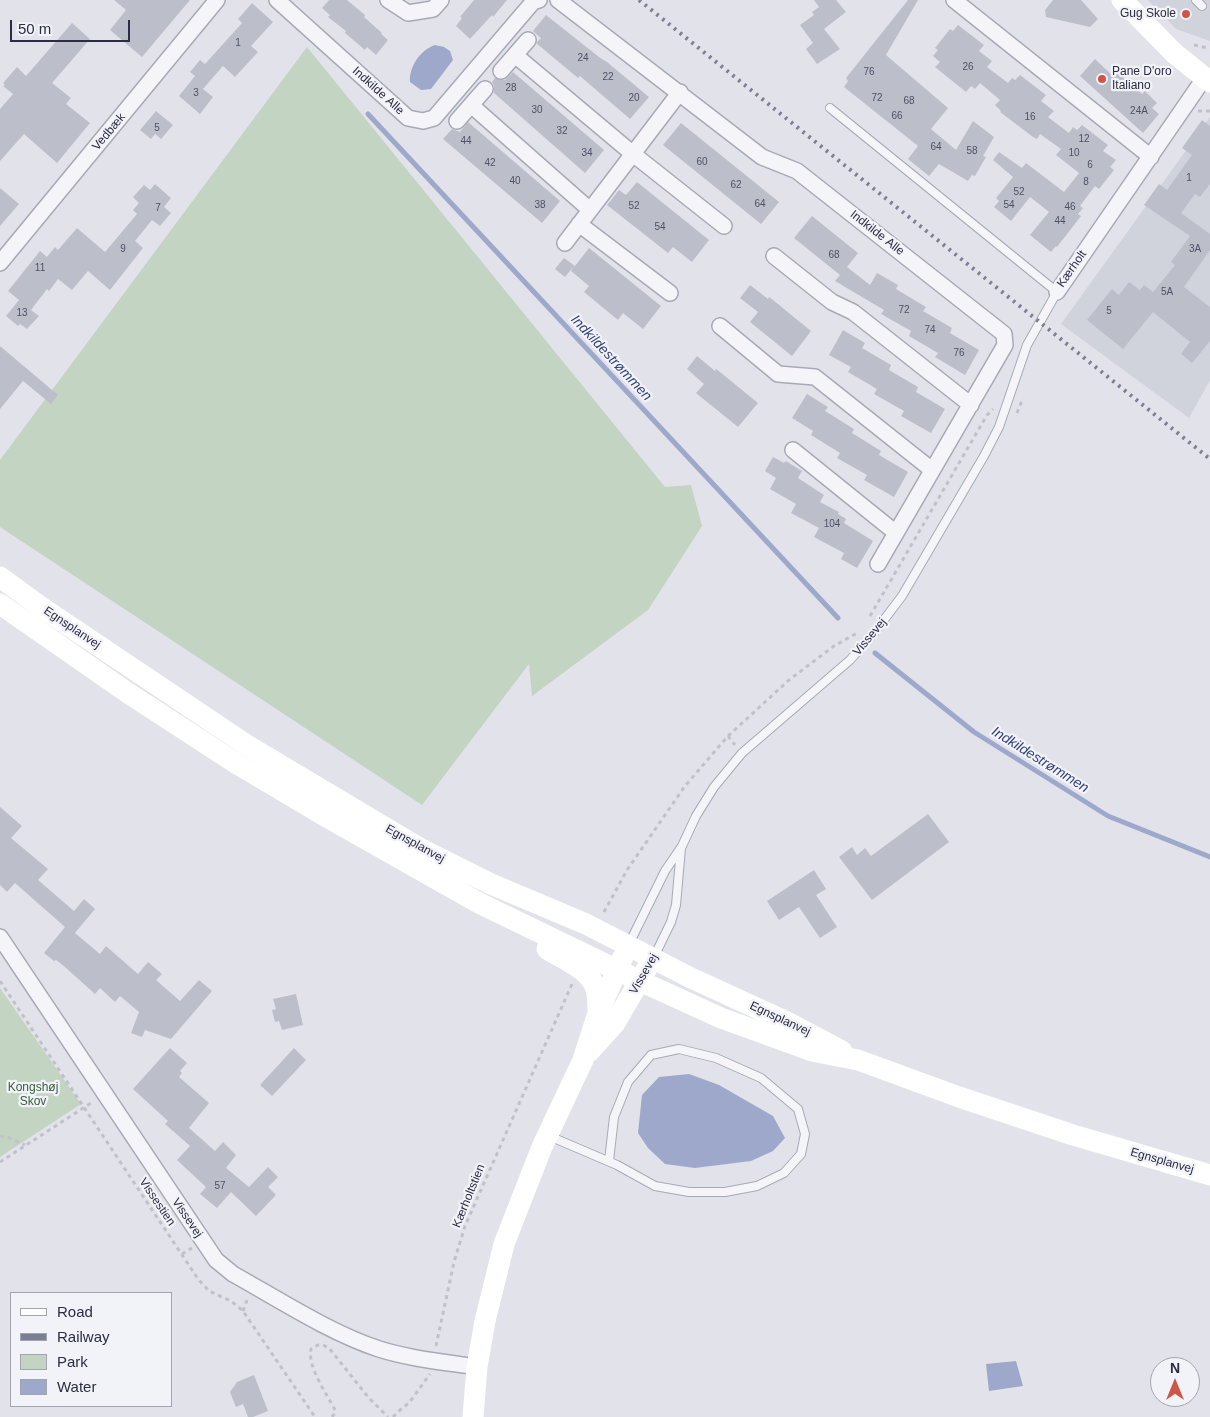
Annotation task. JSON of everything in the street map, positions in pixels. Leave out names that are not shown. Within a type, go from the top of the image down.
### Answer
[{"type":"main road","points":[[1128,2],[1174,53],[1207,80]]},
{"type":"main road","name":"Egnsplanvej","points":[[0,577],[41,607],[245,744],[421,849],[491,884],[586,924],[629,946],[646,970],[721,1018],[812,1051],[858,1060]]},
{"type":"main road","name":"Egnsplanvej","points":[[0,604],[128,694],[234,762],[406,863],[479,903],[617,970],[646,970],[689,978],[787,1022],[858,1060],[959,1097],[1073,1135],[1210,1175]]},
{"type":"main road","points":[[479,903],[591,978],[596,988],[598,1013]]},
{"type":"main road","name":"Vissevej","points":[[473,1417],[477,1367],[488,1305],[504,1244],[548,1136],[583,1060],[598,1013],[629,946]]},
{"type":"main road","name":"Vissevej","points":[[583,1060],[614,1023],[646,970]]},
{"type":"street","name":"Vedbæk","points":[[0,263],[217,0]]},
{"type":"street","name":"Indkilde Alle","points":[[278,0],[408,118],[423,121],[434,118],[533,2],[539,0]]},
{"type":"street","points":[[388,0],[408,13],[433,9],[441,0]]},
{"type":"street","name":"Indkilde Alle","points":[[558,0],[762,157],[797,170],[1004,334],[1006,345],[878,564]]},
{"type":"street","points":[[954,0],[1151,157]]},
{"type":"street","points":[[501,71],[528,40]]},
{"type":"street","points":[[515,55],[633,154],[724,226]]},
{"type":"street","name":"Kærholt","points":[[1056,292],[1207,80]]},
{"type":"street","points":[[457,121],[485,89]]},
{"type":"street","points":[[565,243],[680,92]]},
{"type":"street","points":[[471,106],[590,210]]},
{"type":"street","points":[[579,224],[670,293]]},
{"type":"street","points":[[774,256],[832,302],[853,312],[971,405]]},
{"type":"street","points":[[720,326],[778,374],[815,377],[932,470]]},
{"type":"street","points":[[793,450],[896,533]]},
{"type":"street","name":"Vissevej","points":[[0,937],[216,1260],[233,1274],[353,1339],[410,1357],[477,1367]]},
{"type":"lane","points":[[830,108],[1056,292]]},
{"type":"lane","name":"Kærholt","points":[[1013,391],[1027,345],[1056,292]]},
{"type":"lane","name":"Vissevej","points":[[629,946],[665,871],[682,846],[696,816],[714,787],[742,753],[850,660],[888,616],[902,596],[984,456],[999,427],[1013,391]]},
{"type":"lane","name":"Vissevej","points":[[646,970],[671,922],[676,905],[682,846]]},
{"type":"lane","points":[[548,1136],[609,1161],[655,1186],[689,1192],[725,1192],[757,1186],[784,1173],[801,1154],[805,1134],[798,1109],[762,1078],[716,1058],[679,1049],[650,1055],[628,1082],[614,1117],[609,1161]]},
{"type":"path","points":[[1210,46],[1208,48],[1210,51]]},
{"type":"path","name":"Kærholtstien","points":[[393,1417],[410,1403],[432,1370],[454,1262],[465,1226],[573,980]]},
{"type":"path","name":"Vissestien","points":[[0,981],[198,1279],[210,1291],[231,1301],[243,1311],[315,1417]]},
{"type":"path","points":[[0,1162],[105,1094]]},
{"type":"path","points":[[0,1136],[26,1145]]},
{"type":"path","points":[[332,1417],[336,1413],[335,1410],[313,1367],[311,1359],[311,1349],[318,1345],[324,1345],[333,1352],[368,1397],[388,1417]]},
{"type":"shaded area","name":"Gug Skole","points":[[1148,0],[1210,0],[1210,41],[1176,29]]},
{"type":"shaded area","points":[[1210,117],[1210,380],[1189,418],[1061,324]]},
{"type":"green space","points":[[307,47],[665,487],[691,485],[702,526],[648,610],[532,696],[529,664],[422,805],[0,527],[0,460]]},
{"type":"green space","name":"Kongshøj Skov","points":[[0,988],[81,1104],[0,1157]]},
{"type":"water","points":[[435,45],[450,51],[453,60],[431,89],[421,90],[410,82],[411,71],[420,55]]},
{"type":"water","points":[[689,1074],[719,1085],[773,1116],[785,1138],[773,1151],[751,1161],[695,1168],[665,1164],[648,1148],[638,1133],[642,1095],[659,1077]]},
{"type":"water","points":[[1016,1361],[1023,1386],[989,1391],[986,1364]]},
{"type":"building","points":[[114,0],[190,0],[142,57],[110,30],[126,10]]},
{"type":"building","points":[[329,0],[347,0],[365,15],[364,17],[388,40],[376,55],[367,47],[365,50],[345,33],[346,31],[328,17],[330,15],[322,8]]},
{"type":"building","points":[[474,0],[507,0],[493,17],[492,15],[470,39],[456,26],[462,18],[460,17]]},
{"type":"building","points":[[814,0],[836,0],[846,12],[824,29],[840,49],[817,64],[806,49],[813,43],[800,25],[814,15],[812,12],[819,7]]},
{"type":"building","points":[[908,0],[918,0],[886,55],[948,108],[931,129],[956,150],[973,121],[994,137],[983,156],[986,157],[975,176],[972,175],[968,181],[939,164],[929,176],[908,159],[918,146],[844,87],[848,81],[846,78]]},
{"type":"building","points":[[1053,0],[1081,0],[1098,19],[1090,27],[1046,17],[1045,10]]},
{"type":"building","points":[[252,3],[273,22],[251,46],[258,52],[235,77],[223,66],[203,89],[213,97],[200,114],[179,96],[195,76],[190,72],[200,60],[205,64],[242,23],[238,19]]},
{"type":"building","points":[[546,15],[649,97],[630,119],[580,76],[578,78],[536,43],[541,38],[533,31]]},
{"type":"building","points":[[72,23],[90,39],[52,83],[71,98],[66,104],[90,123],[57,163],[24,134],[0,161],[0,109],[13,94],[3,86],[5,85],[3,83],[17,67],[26,76]]},
{"type":"building","points":[[958,25],[984,45],[979,51],[992,61],[987,67],[1008,83],[1012,78],[1015,80],[1020,75],[1046,95],[1041,101],[1054,111],[1048,117],[1069,133],[1073,127],[1077,130],[1082,125],[1108,145],[1103,151],[1116,160],[1110,167],[1114,170],[1099,189],[1095,186],[1080,206],[1083,208],[1078,214],[1081,216],[1051,252],[1030,235],[1049,212],[1030,197],[1011,221],[994,207],[999,201],[996,198],[1013,177],[993,160],[999,152],[1022,168],[1026,163],[1064,192],[1079,173],[1056,155],[1061,149],[1040,134],[1037,139],[1033,137],[1000,112],[995,105],[1000,100],[980,83],[975,89],[971,86],[966,92],[935,67],[940,62],[933,56],[938,50],[935,48],[950,29],[953,31]]},
{"type":"building","points":[[1095,59],[1113,76],[1117,72],[1142,94],[1145,91],[1157,103],[1152,108],[1159,114],[1143,133],[1080,76]]},
{"type":"building","points":[[513,72],[604,150],[585,173],[494,93],[492,82],[495,78],[505,80]]},
{"type":"building","points":[[156,111],[173,125],[161,139],[155,134],[151,139],[140,130]]},
{"type":"building","points":[[1202,120],[1210,126],[1210,184],[1200,197],[1195,194],[1181,213],[1210,234],[1210,250],[1184,287],[1210,307],[1210,341],[1192,363],[1181,354],[1190,342],[1153,312],[1123,349],[1087,320],[1112,289],[1119,295],[1129,282],[1140,290],[1144,285],[1153,292],[1175,265],[1171,262],[1190,236],[1144,205],[1159,184],[1167,190],[1192,155],[1182,148]]},
{"type":"building","points":[[468,122],[560,201],[542,223],[443,139],[452,129],[460,132]]},
{"type":"building","points":[[681,123],[779,202],[761,224],[663,145]]},
{"type":"building","points":[[637,182],[709,240],[692,262],[673,247],[668,253],[607,205],[619,190],[626,195]]},
{"type":"building","points":[[155,184],[171,198],[164,207],[171,213],[160,226],[152,220],[135,241],[143,248],[110,290],[88,271],[72,290],[58,279],[49,291],[47,289],[31,310],[39,316],[27,329],[20,324],[18,326],[6,316],[19,300],[8,291],[40,251],[47,257],[55,247],[58,250],[77,228],[105,252],[137,214],[133,210],[139,203],[133,197],[144,185],[150,190]]},
{"type":"building","points":[[0,188],[19,204],[0,226]]},
{"type":"building","points":[[812,216],[858,253],[847,267],[870,285],[877,273],[898,285],[896,289],[926,307],[923,311],[952,328],[950,333],[979,350],[965,375],[935,357],[938,353],[909,336],[911,331],[881,314],[884,310],[835,281],[840,275],[794,238]]},
{"type":"building","points":[[589,248],[661,306],[643,329],[623,313],[618,320],[584,292],[589,286],[571,271],[574,266],[565,277],[555,269],[564,258],[575,266]]},
{"type":"building","points":[[750,285],[768,299],[769,297],[773,300],[811,331],[792,356],[750,322],[758,312],[740,298]]},
{"type":"building","points":[[843,330],[865,343],[862,348],[891,365],[889,370],[918,387],[916,392],[945,409],[931,433],[901,416],[904,411],[874,394],[877,389],[848,372],[851,367],[829,355]]},
{"type":"building","points":[[0,346],[58,395],[51,404],[23,381],[0,409]]},
{"type":"building","points":[[697,356],[758,403],[738,427],[696,393],[704,384],[687,369]]},
{"type":"building","points":[[807,394],[828,407],[825,411],[854,429],[852,433],[881,451],[879,455],[908,472],[894,497],[864,480],[867,475],[837,458],[840,453],[811,435],[813,431],[792,418]]},
{"type":"building","points":[[773,457],[784,463],[786,461],[802,471],[798,478],[824,495],[820,502],[839,512],[838,514],[846,519],[844,523],[873,541],[857,568],[841,559],[844,553],[814,537],[819,528],[791,513],[796,504],[770,489],[776,478],[765,471]]},
{"type":"building","points":[[0,807],[22,826],[11,838],[48,869],[38,880],[74,911],[84,899],[95,909],[75,933],[100,954],[106,946],[138,974],[148,962],[162,974],[156,980],[180,1001],[199,980],[212,991],[171,1039],[145,1030],[142,1037],[131,1033],[139,1012],[120,996],[115,1002],[100,988],[95,994],[65,967],[44,953],[65,927],[15,883],[7,892],[0,885]]},
{"type":"building","points":[[928,814],[949,842],[872,900],[839,857],[852,847],[857,855],[865,848],[871,856]]},
{"type":"building","points":[[814,870],[826,889],[816,895],[837,927],[820,938],[799,907],[779,920],[767,901]]},
{"type":"building","points":[[296,994],[303,1025],[282,1030],[279,1021],[275,1022],[272,1010],[276,1009],[273,999]]},
{"type":"building","points":[[170,1048],[187,1063],[180,1071],[182,1073],[179,1077],[209,1103],[189,1128],[215,1151],[223,1142],[236,1155],[226,1168],[249,1187],[268,1167],[278,1177],[268,1187],[276,1195],[256,1216],[231,1192],[217,1208],[200,1194],[206,1187],[177,1160],[190,1146],[165,1124],[168,1121],[133,1089]]},
{"type":"building","points":[[294,1048],[306,1060],[272,1096],[260,1085]]},
{"type":"building","points":[[254,1375],[268,1411],[248,1417],[243,1404],[236,1407],[230,1392],[237,1382]]},
{"type":"waterway","name":"Indkildestrømmen","points":[[368,114],[838,618]]},
{"type":"waterway","name":"Indkildestrømmen","points":[[875,653],[974,732],[1108,816],[1210,857]]},
{"type":"railway","points":[[639,0],[1210,459]]},
{"type":"place","name":"Gug Skole","points":[[1186,14]]},
{"type":"place","name":"Pane D'oro Italiano","points":[[1102,79]]}]
